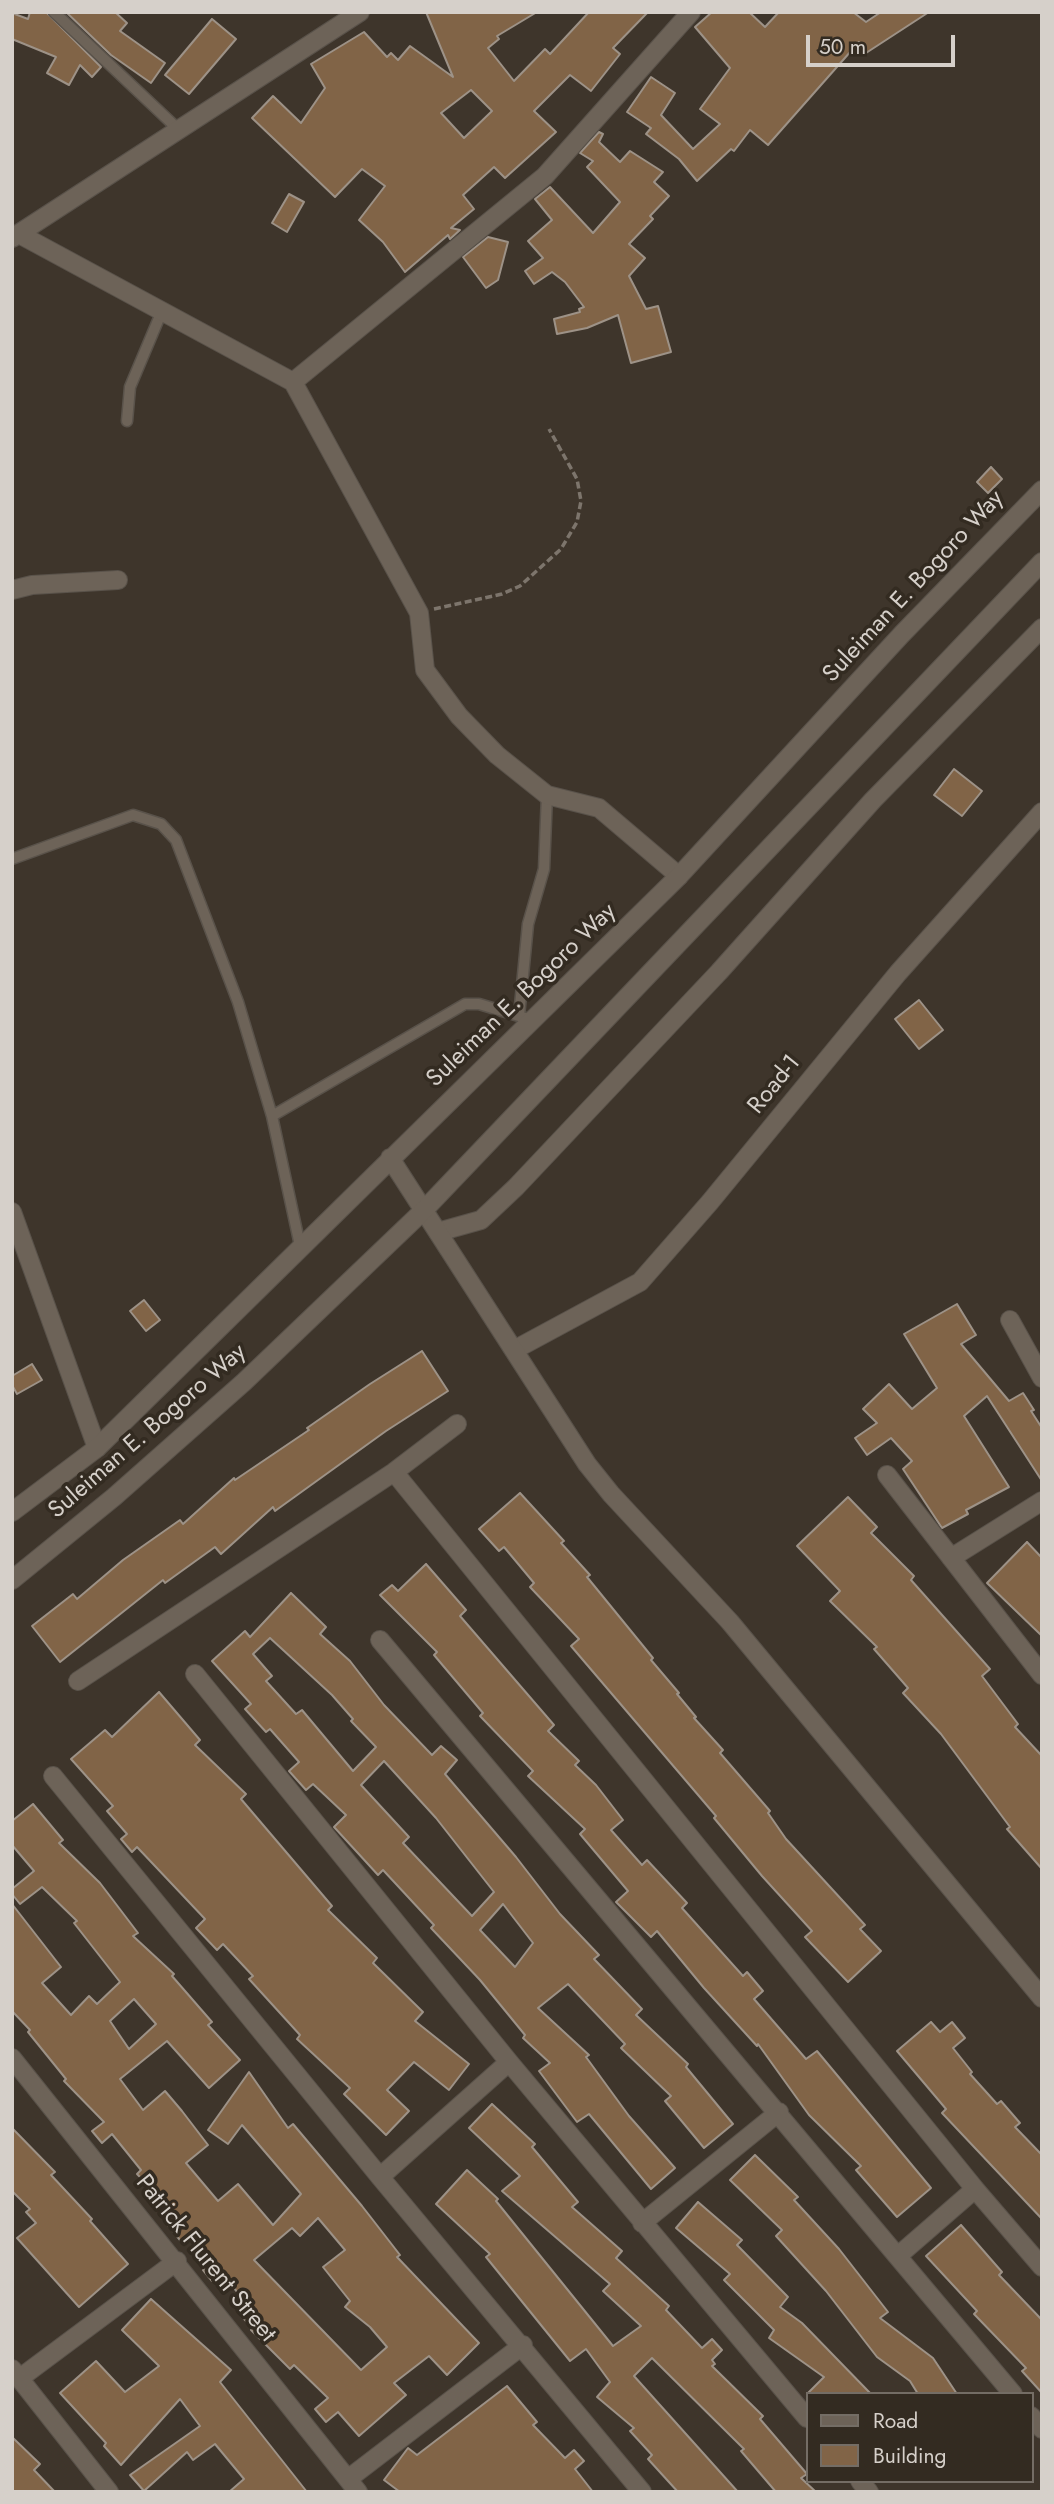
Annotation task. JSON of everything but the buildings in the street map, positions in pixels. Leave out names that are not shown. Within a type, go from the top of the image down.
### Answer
[{"type":"street","points":[[360,12],[16,236],[293,382],[419,613],[425,670],[459,716],[497,755],[547,795],[599,808],[679,876]]},
{"type":"street","points":[[293,382],[545,176],[691,12]]},
{"type":"street","name":"Suleiman E. Bogoro Way","points":[[12,1512],[97,1448],[301,1250],[526,1018],[679,876],[902,634],[1042,490]]},
{"type":"street","name":"Suleiman E. Bogoro Way","points":[[12,1580],[114,1497],[244,1382],[424,1210],[1042,562]]},
{"type":"street","points":[[12,590],[32,584],[118,580]]},
{"type":"street","points":[[438,1232],[481,1220],[516,1187],[719,972],[873,800],[1042,628]]},
{"type":"street","name":"Road-1","points":[[514,1350],[640,1282],[710,1202],[898,973],[1042,812]]},
{"type":"street","points":[[390,1158],[587,1464],[611,1494],[730,1622],[1040,1993]]},
{"type":"street","points":[[12,1212],[97,1448]]},
{"type":"street","points":[[1010,1320],[1042,1378]]},
{"type":"street","points":[[78,1681],[394,1472],[457,1424]]},
{"type":"street","points":[[394,1472],[975,2189],[1042,2267]]},
{"type":"street","points":[[887,1475],[1042,1675]]},
{"type":"street","points":[[951,1558],[1042,1501]]},
{"type":"street","points":[[380,1640],[1011,2392]]},
{"type":"street","points":[[195,1674],[509,2062],[806,2417]]},
{"type":"street","points":[[53,1776],[380,2178],[523,2345],[642,2492]]},
{"type":"street","name":"Patrick Flurent Street","points":[[12,2058],[177,2261],[353,2486]]},
{"type":"street","points":[[380,2178],[509,2062]]},
{"type":"street","points":[[642,2223],[779,2112]]},
{"type":"street","points":[[899,2255],[975,2189]]},
{"type":"street","points":[[109,2492],[16,2374],[177,2261]]},
{"type":"street","points":[[353,2486],[523,2345]]},
{"type":"lane","points":[[54,12],[179,130]]},
{"type":"lane","points":[[127,421],[130,387],[162,311]]},
{"type":"lane","points":[[272,1116],[465,1004],[479,1004],[526,1018],[528,924],[544,869],[547,795]]},
{"type":"lane","points":[[12,859],[133,815],[161,824],[176,840],[238,1002],[272,1116],[301,1250]]},
{"type":"path","points":[[419,613],[502,594],[520,586],[561,549],[577,522],[581,501],[577,479],[549,429]]}]
